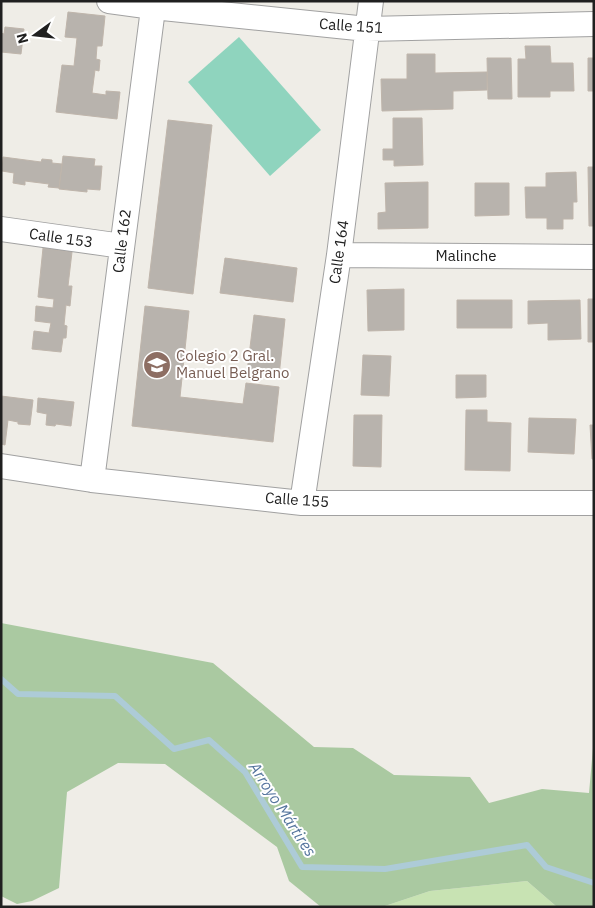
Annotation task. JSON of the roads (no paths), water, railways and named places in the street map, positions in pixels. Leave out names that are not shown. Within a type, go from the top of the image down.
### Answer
[{"type":"street","name":"Calle 151","points":[[109,1],[153,4],[367,29],[594,24]]},
{"type":"street","name":"Calle 164","points":[[302,503],[339,255],[371,1]]},
{"type":"street","name":"Calle 162","points":[[92,480],[153,4]]},
{"type":"street","name":"Calle 153","points":[[1,229],[122,246]]},
{"type":"street","name":"Malinche","points":[[339,255],[594,257]]},
{"type":"street","name":"Calle 155","points":[[1,466],[92,480],[302,503],[594,503]]},
{"type":"waterway","name":"Arroyo Mártires","points":[[1,679],[18,694],[115,696],[174,749],[209,740],[245,772],[302,867],[385,869],[527,845],[546,867],[594,883]]},
{"type":"place","name":"Colegio 2 Gral. Manuel Belgrano","points":[[157,365]]}]
